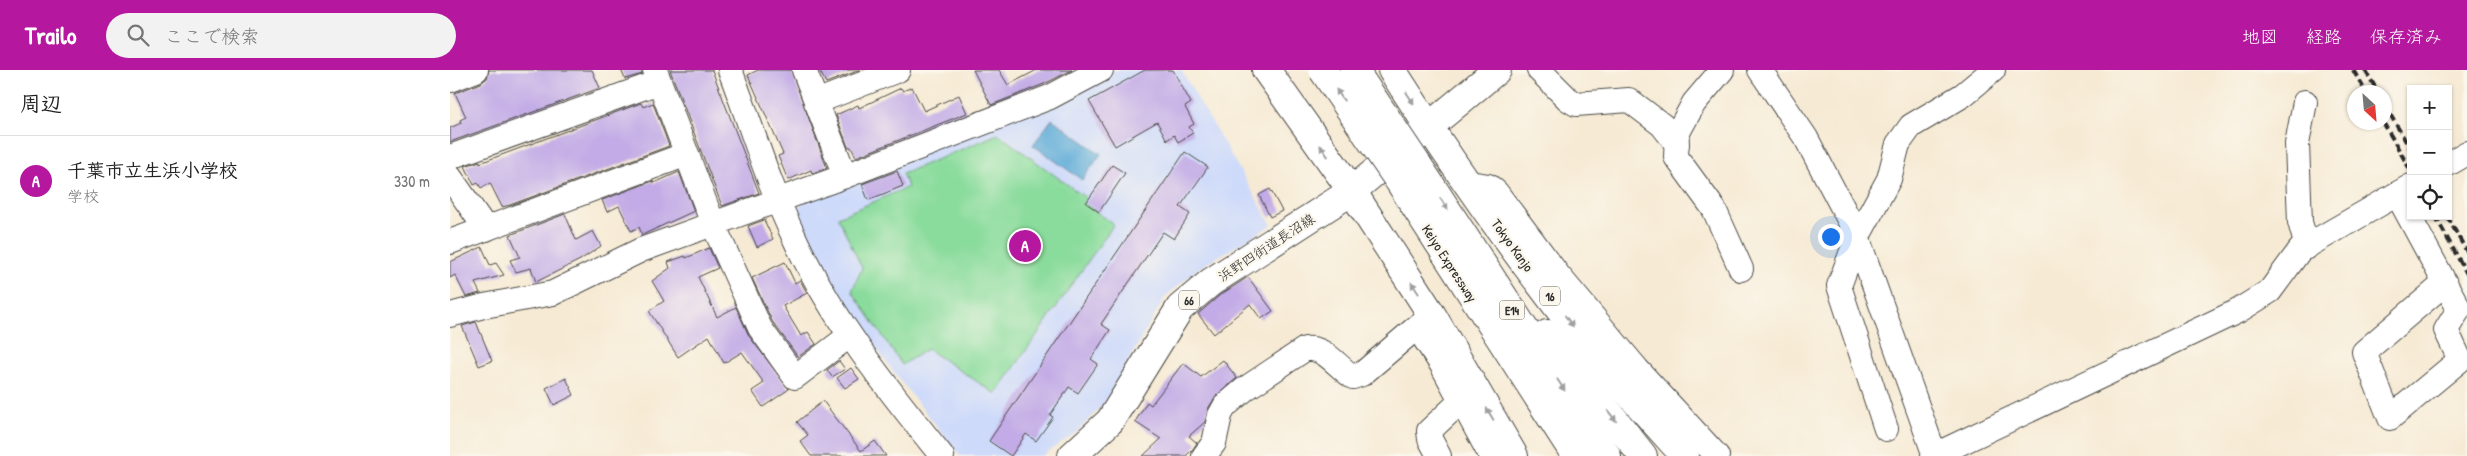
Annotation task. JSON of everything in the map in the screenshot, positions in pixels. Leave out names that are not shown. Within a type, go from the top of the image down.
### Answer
[{"type":"main road","points":[[1266,70],[1352,191],[1424,321],[1514,456]]},
{"type":"main road","name":"Keiyo Expressway","points":[[1323,70],[1407,171],[1460,229],[1607,456]]},
{"type":"main road","name":"Keiyo Expressway","points":[[1354,70],[1407,171],[1417,212],[1576,456]]},
{"type":"main road","name":"Tokyo Kanjo","points":[[1392,70],[1428,126],[1507,238],[1585,342],[1685,456]]},
{"type":"main road","name":"浜野四街道長沼線","points":[[1072,456],[1110,421],[1180,308],[1211,282],[1352,191],[1497,70]]},
{"type":"main road","points":[[1417,212],[1427,247],[1554,456]]},
{"type":"main road","points":[[1460,229],[1488,256],[1642,456]]},
{"type":"street","points":[[450,80],[476,70]]},
{"type":"street","points":[[730,70],[793,236],[814,276],[849,336],[942,456]]},
{"type":"street","points":[[804,70],[845,176]]},
{"type":"street","points":[[816,102],[898,70]]},
{"type":"street","points":[[450,315],[484,306],[553,293],[641,250],[845,176],[1050,97],[1078,75],[1101,70]]},
{"type":"street","points":[[1539,70],[1568,99],[1576,104],[1629,100],[1662,125],[1677,144]]},
{"type":"street","points":[[1722,70],[1694,103],[1677,134],[1676,157],[1714,209],[1741,269]]},
{"type":"street","points":[[1760,70],[1806,138],[1857,238],[1934,456],[2238,311],[2270,291],[2300,250],[2404,190],[2445,283],[2459,309],[2446,330],[2460,360],[2390,418],[2364,352],[2445,283]]},
{"type":"street","points":[[1886,429],[1839,286],[1857,238],[1889,179],[1898,144],[1911,126],[1963,95],[1993,70]]},
{"type":"street","points":[[450,157],[657,76],[713,224],[760,328],[796,378],[849,336]]},
{"type":"street","points":[[2305,102],[2297,144],[2300,222],[2306,247]]},
{"type":"street","points":[[2452,161],[2467,152]]},
{"type":"street","points":[[450,242],[687,154]]},
{"type":"street","points":[[450,177],[486,229]]},
{"type":"street","points":[[1469,183],[1489,186],[1496,192],[1558,276],[1637,369],[1717,456]]},
{"type":"street","points":[[1204,456],[1214,443],[1220,415],[1225,406],[1245,389],[1305,349],[1315,348],[1321,350],[1353,377],[1362,374],[1424,321],[1442,365],[1491,456]]},
{"type":"street","points":[[1439,456],[1430,439],[1429,431],[1461,402]]},
{"type":"shaded area","points":[[1111,70],[1181,70],[1272,225],[1199,268],[1165,297],[1104,404],[1077,432],[1042,456],[960,456],[895,374],[846,306],[826,272],[797,210],[805,196]]},
{"type":"green space","points":[[998,134],[1086,198],[1083,203],[1114,224],[996,394],[927,349],[902,365],[852,291],[862,268],[838,217],[908,187],[902,174]]},
{"type":"water","points":[[1052,119],[1101,154],[1082,180],[1033,145]]},
{"type":"building","points":[[489,70],[592,70],[600,88],[450,142],[450,128],[461,123],[460,120],[466,117],[455,93],[481,83],[487,78]]},
{"type":"building","points":[[621,70],[642,70],[642,74],[625,79]]},
{"type":"building","points":[[670,70],[712,70],[759,193],[722,206]]},
{"type":"building","points":[[758,70],[791,70],[827,168],[812,173],[811,170],[788,180],[778,156],[783,154],[748,75]]},
{"type":"building","points":[[819,70],[860,70],[826,83]]},
{"type":"building","points":[[973,70],[999,70],[1008,85],[1037,70],[1072,70],[1044,84],[991,105]]},
{"type":"building","points":[[1145,70],[1173,70],[1191,103],[1185,107],[1194,124],[1189,127],[1193,133],[1178,142],[1174,135],[1167,140],[1157,122],[1115,146],[1089,101]]},
{"type":"building","points":[[912,87],[924,111],[959,95],[967,113],[856,157],[851,147],[848,147],[836,115],[858,105],[859,108],[901,88],[903,91]]},
{"type":"building","points":[[641,103],[643,107],[653,103],[669,146],[510,205],[502,207],[490,183],[481,188],[478,183],[474,185],[465,166],[480,161],[480,163]]},
{"type":"building","points":[[1185,152],[1208,167],[1180,207],[1190,214],[1174,239],[1163,232],[1101,324],[1110,330],[1091,359],[1098,364],[1078,393],[1069,387],[1050,415],[1053,417],[1036,441],[1026,434],[1011,456],[989,441]]},
{"type":"building","points":[[1112,165],[1125,173],[1099,212],[1086,203]]},
{"type":"building","points":[[897,171],[903,186],[868,200],[862,184]]},
{"type":"building","points":[[679,172],[694,211],[642,235],[639,227],[631,231],[619,206],[607,212],[602,200],[653,181],[654,183]]},
{"type":"building","points":[[1270,189],[1282,211],[1270,217],[1259,195]]},
{"type":"building","points":[[565,214],[576,240],[593,231],[601,246],[580,260],[536,282],[531,268],[516,272],[510,260],[520,257],[510,235]]},
{"type":"building","points":[[764,220],[773,239],[757,247],[748,226]]},
{"type":"building","points":[[482,247],[490,265],[496,263],[504,275],[475,283],[480,293],[466,297],[455,275],[450,278],[450,262]]},
{"type":"building","points":[[709,248],[718,268],[698,277],[717,317],[736,307],[749,336],[789,389],[763,407],[752,391],[764,383],[742,352],[724,363],[709,336],[678,357],[649,311],[664,301],[652,281],[670,268],[668,262],[685,256],[686,258]]},
{"type":"building","points":[[785,262],[795,283],[800,280],[807,293],[783,306],[801,336],[808,332],[816,344],[798,357],[772,321],[752,278]]},
{"type":"building","points":[[1248,277],[1273,311],[1261,319],[1250,304],[1214,334],[1198,314],[1220,295]]},
{"type":"building","points":[[476,322],[492,361],[479,366],[462,326]]},
{"type":"building","points":[[1223,360],[1237,378],[1216,396],[1208,409],[1205,422],[1189,436],[1197,443],[1193,449],[1186,456],[1143,456],[1161,439],[1135,422],[1147,402],[1151,405],[1183,363],[1201,377]]},
{"type":"building","points":[[839,361],[845,369],[832,377],[827,370]]},
{"type":"building","points":[[851,368],[859,379],[845,388],[837,378]]},
{"type":"building","points":[[566,378],[574,395],[554,405],[546,388]]},
{"type":"building","points":[[823,401],[861,451],[875,441],[886,456],[811,456],[800,441],[808,435],[797,422]]},
{"type":"railway","points":[[2353,70],[2362,85]]},
{"type":"railway","points":[[2365,70],[2374,85]]},
{"type":"railway","points":[[2392,118],[2407,143]]},
{"type":"railway","points":[[2388,130],[2407,164]]},
{"type":"railway","points":[[2437,220],[2467,274]]},
{"type":"railway","points":[[2449,220],[2467,252]]},
{"type":"place","name":"千葉市立生浜小学校","points":[[1025,246]]}]
